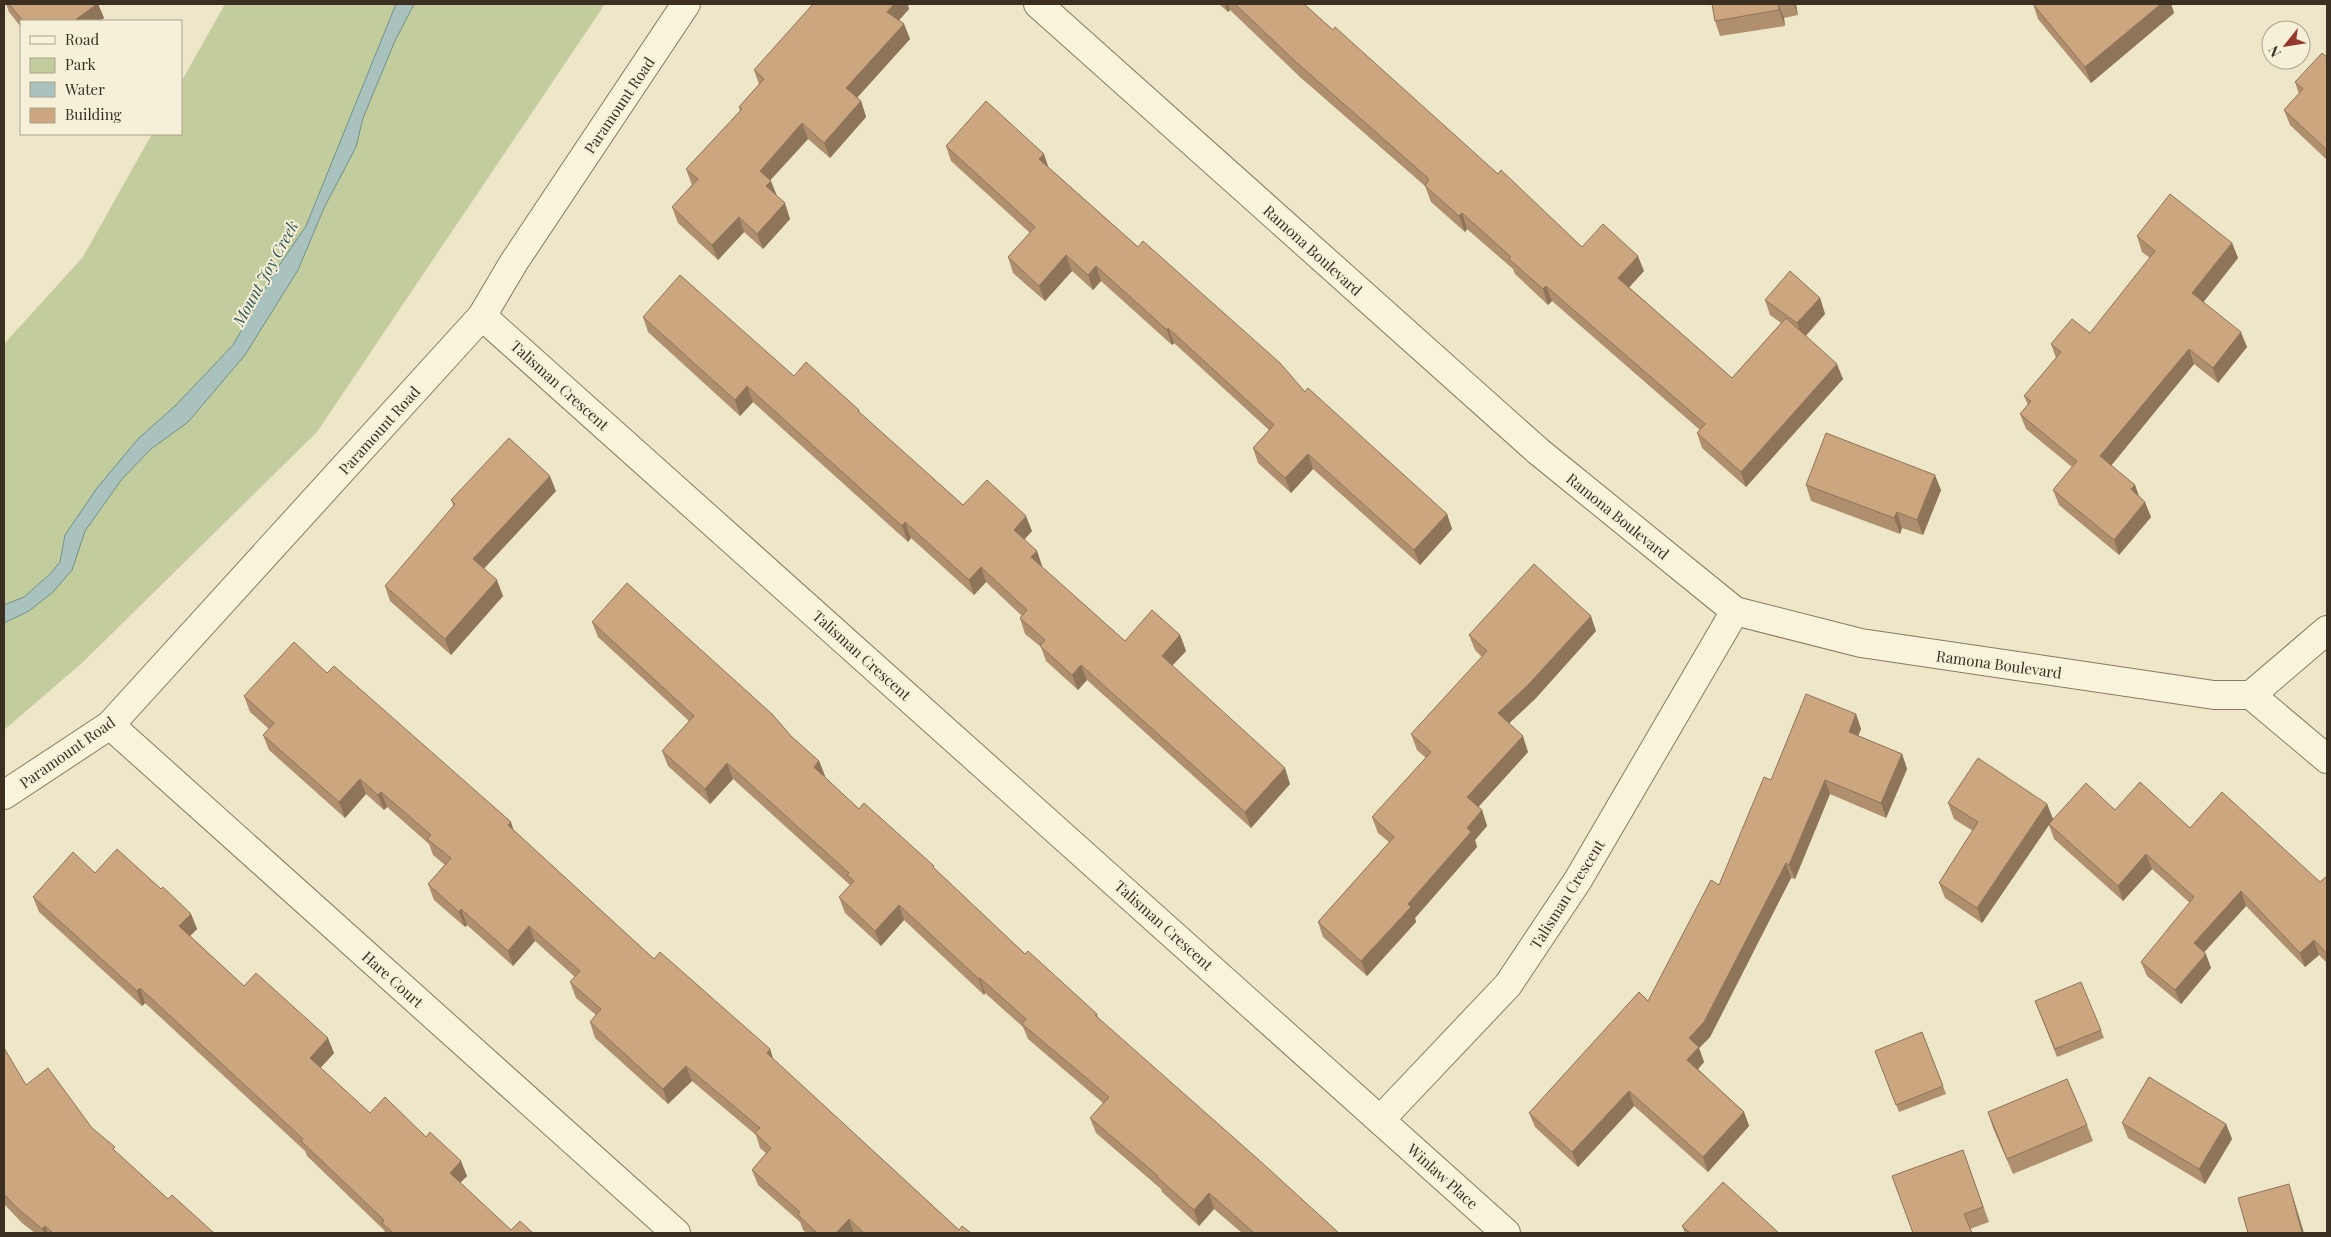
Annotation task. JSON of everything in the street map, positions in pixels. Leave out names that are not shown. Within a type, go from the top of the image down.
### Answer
[{"type":"street","name":"Paramount Road","points":[[4,795],[110,725],[482,316],[514,262],[686,4]]},
{"type":"street","name":"Ramona Boulevard","points":[[1038,4],[1538,451],[1735,611],[1861,643],[2214,696],[2251,695]]},
{"type":"street","name":"Talisman Crescent","points":[[482,316],[1380,1120],[1508,985],[1578,880],[1735,611]]},
{"type":"street","points":[[2327,630],[2251,695],[2327,759]]},
{"type":"street","name":"Hare Court","points":[[110,725],[676,1233]]},
{"type":"street","name":"Winlaw Place","points":[[1380,1120],[1506,1233]]},
{"type":"green space","points":[[225,4],[605,4],[317,432],[82,663],[4,730],[4,344],[83,257],[151,135],[182,135],[182,80]]},
{"type":"water","points":[[396,4],[414,4],[395,41],[363,118],[356,147],[324,208],[298,270],[245,355],[188,422],[151,449],[122,479],[85,531],[72,570],[53,592],[29,611],[4,623],[4,605],[24,597],[51,573],[60,562],[65,535],[97,488],[138,439],[175,406],[233,345],[274,273],[306,226]]},
{"type":"building","points":[[9,4],[97,4],[75,20],[22,20]]},
{"type":"building","points":[[813,4],[894,4],[887,12],[904,24],[846,88],[861,101],[824,143],[802,123],[760,171],[771,181],[766,186],[785,203],[757,234],[739,217],[712,245],[672,207],[698,179],[686,169],[742,109],[739,107],[764,79],[754,70]]},
{"type":"building","points":[[1235,4],[1304,4],[1333,30],[1335,27],[1498,174],[1501,170],[1582,247],[1603,224],[1638,256],[1618,278],[1732,378],[1786,318],[1837,364],[1741,472],[1697,433],[1705,424],[1546,286],[1543,289],[1462,213],[1459,216],[1425,186],[1429,179],[1295,61]]},
{"type":"building","points":[[1712,4],[1778,4],[1779,10],[1715,21]]},
{"type":"building","points":[[2033,4],[2161,4],[2085,67]]},
{"type":"building","points":[[2322,53],[2327,57],[2327,150],[2284,110],[2303,89],[2295,82],[2306,70],[2311,70],[2311,65]]},
{"type":"building","points":[[986,101],[1044,154],[1039,159],[1138,247],[1143,241],[1280,363],[1305,392],[1308,388],[1447,514],[1414,550],[1308,454],[1285,478],[1253,448],[1274,425],[1168,328],[1167,330],[1096,266],[1088,275],[1066,255],[1039,286],[1008,257],[1035,227],[946,146]]},
{"type":"building","points":[[2170,194],[2232,243],[2192,293],[2241,332],[2213,368],[2189,349],[2100,456],[2135,485],[2131,489],[2145,502],[2114,540],[2053,490],[2077,461],[2020,414],[2031,401],[2024,396],[2061,352],[2051,344],[2072,319],[2090,333],[2155,251],[2137,236]]},
{"type":"building","points":[[1790,271],[1820,298],[1797,323],[1765,300]]},
{"type":"building","points":[[680,275],[794,376],[806,362],[963,505],[987,480],[1026,516],[1014,530],[1037,551],[1031,557],[1125,641],[1152,610],[1180,635],[1162,656],[1285,768],[1245,812],[1081,665],[1072,675],[1040,646],[1045,640],[1020,618],[1027,610],[981,567],[969,580],[905,522],[902,526],[747,386],[735,400],[643,317]]},
{"type":"building","points":[[1826,433],[1935,475],[1917,520],[1897,512],[1894,518],[1806,485]]},
{"type":"building","points":[[509,438],[550,476],[473,559],[497,580],[445,639],[385,586],[455,504],[451,500]]},
{"type":"building","points":[[1534,564],[1591,616],[1529,684],[1498,713],[1523,736],[1467,797],[1482,810],[1467,828],[1471,832],[1408,904],[1411,907],[1361,961],[1318,922],[1394,837],[1372,817],[1431,752],[1411,734],[1487,651],[1469,635]]},
{"type":"building","points":[[627,583],[772,714],[792,737],[819,761],[814,767],[859,809],[864,803],[934,866],[1025,954],[1028,951],[1097,1014],[1095,1015],[1339,1233],[1254,1233],[1209,1193],[1194,1210],[1158,1176],[1090,1118],[1109,1097],[1022,1024],[1026,1019],[979,979],[899,905],[875,931],[839,897],[854,881],[847,875],[849,873],[727,763],[705,789],[662,751],[694,716],[592,622]]},
{"type":"building","points":[[294,642],[327,673],[334,666],[511,822],[508,825],[654,959],[660,952],[770,1049],[767,1053],[959,1230],[962,1226],[971,1233],[864,1233],[849,1219],[836,1233],[817,1233],[798,1215],[800,1212],[752,1170],[771,1148],[755,1133],[760,1128],[686,1066],[663,1089],[590,1022],[601,1009],[570,982],[580,971],[529,926],[508,951],[461,909],[459,912],[428,884],[451,858],[427,839],[431,835],[381,792],[378,795],[360,779],[339,802],[263,735],[274,723],[244,696]]},
{"type":"building","points":[[1806,694],[1856,714],[1849,732],[1902,754],[1881,803],[1825,780],[1789,865],[1786,863],[1704,1022],[1689,1038],[1699,1047],[1687,1060],[1744,1112],[1703,1157],[1629,1091],[1572,1152],[1529,1113],[1639,992],[1648,1001],[1711,880],[1719,885],[1764,777],[1771,780]]},
{"type":"building","points":[[1978,758],[2047,804],[1977,908],[1939,883],[1978,822],[1948,803]]},
{"type":"building","points":[[2140,782],[2190,828],[2222,792],[2320,882],[2327,876],[2327,954],[2314,940],[2300,953],[2241,891],[2194,943],[2206,954],[2175,990],[2141,962],[2194,897],[2146,854],[2118,886],[2049,824],[2086,783],[2115,810]]},
{"type":"building","points":[[117,849],[161,889],[163,887],[191,914],[179,926],[244,986],[256,973],[328,1038],[310,1058],[370,1113],[385,1097],[426,1137],[430,1132],[461,1161],[450,1173],[511,1230],[520,1221],[533,1233],[393,1233],[382,1223],[384,1220],[301,1141],[303,1139],[140,988],[137,991],[33,897],[73,852],[95,873]]},
{"type":"building","points":[[2081,982],[2101,1030],[2055,1049],[2035,1001]]},
{"type":"building","points":[[1922,1032],[1943,1086],[1896,1105],[1875,1051]]},
{"type":"building","points":[[4,1048],[26,1085],[48,1068],[92,1128],[115,1147],[113,1149],[168,1199],[172,1195],[214,1233],[53,1233],[45,1226],[42,1229],[16,1207],[4,1194]]},
{"type":"building","points":[[2149,1077],[2226,1124],[2199,1169],[2122,1123]]},
{"type":"building","points":[[2067,1079],[2087,1125],[2007,1159],[1988,1112]]},
{"type":"building","points":[[1963,1150],[1983,1207],[1964,1214],[1972,1233],[1913,1233],[1892,1176]]},
{"type":"building","points":[[1723,1182],[1779,1233],[1690,1233],[1682,1226]]},
{"type":"building","points":[[2289,1184],[2302,1233],[2248,1233],[2238,1198]]},
{"type":"water label","name":"Mount Joy Creek","points":[[265,273]]}]
